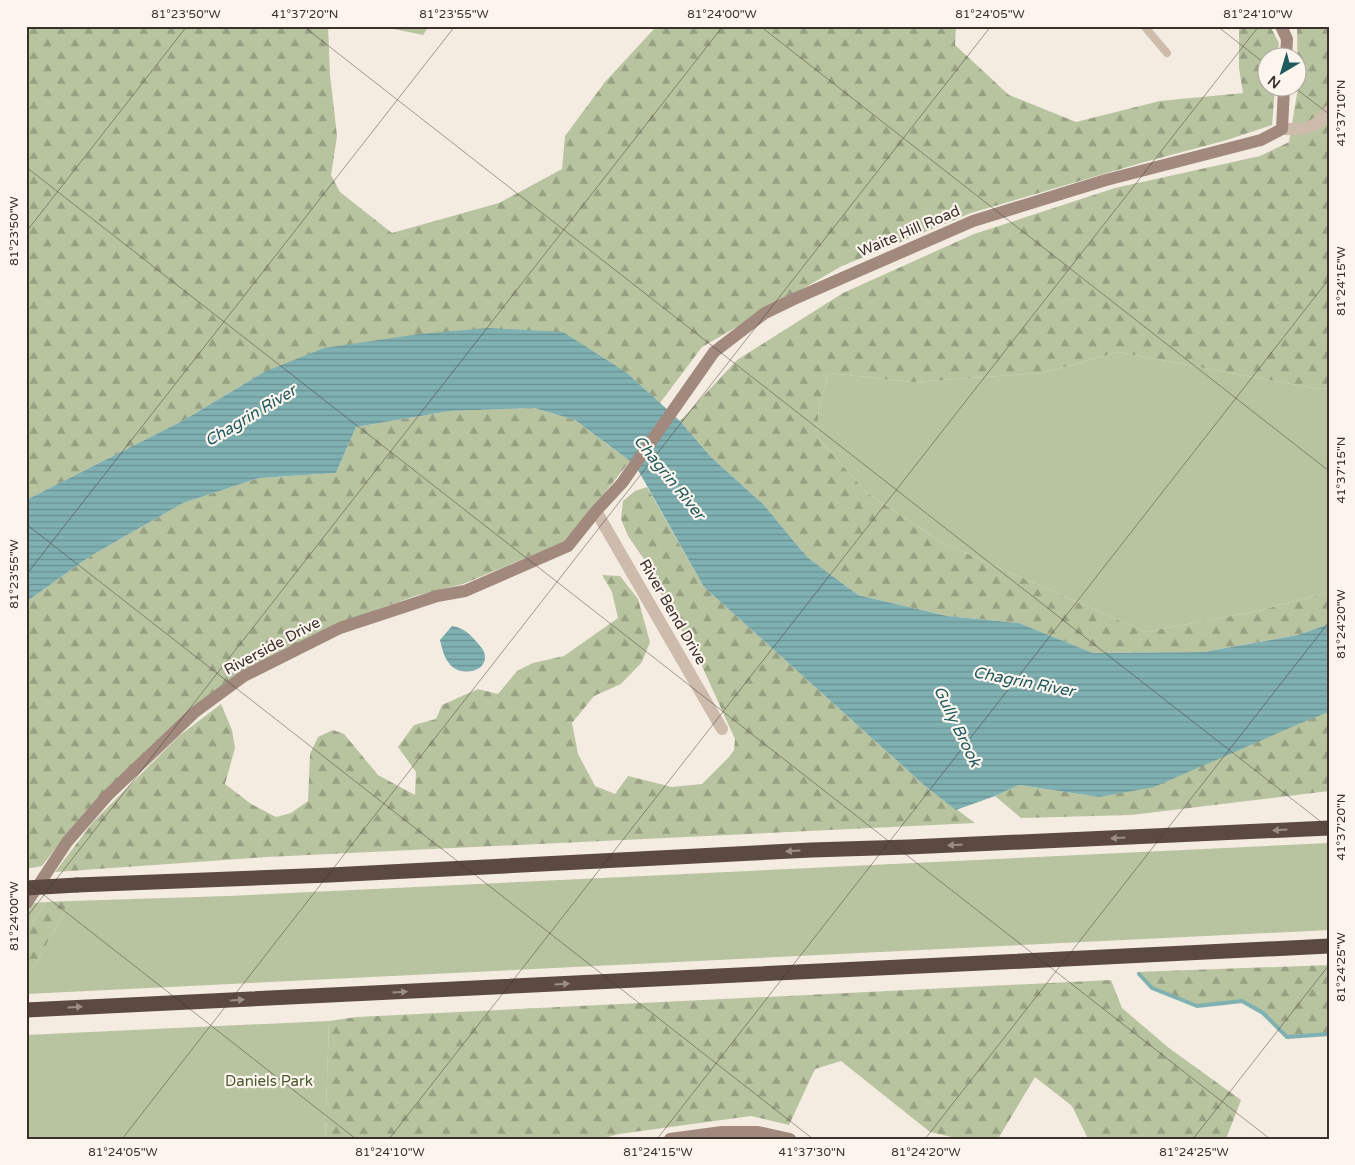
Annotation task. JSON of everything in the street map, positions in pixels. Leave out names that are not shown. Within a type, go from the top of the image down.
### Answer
[{"type":"highway","points":[[26,888],[330,875],[811,850],[918,847],[1329,828]]},
{"type":"highway","points":[[26,1010],[1329,946]]},
{"type":"street","points":[[1281,26],[1286,40],[1286,48]]},
{"type":"street","points":[[1284,98],[1282,129],[1305,129],[1318,123],[1329,111]]},
{"type":"street","name":"Waite Hill Road","points":[[596,511],[622,483],[714,352],[765,313],[974,221],[1106,180],[1261,140],[1282,129]]},
{"type":"street","name":"River Bend Drive","points":[[596,511],[722,729]]},
{"type":"street","name":"Riverside Drive","points":[[26,904],[67,842],[106,796],[195,712],[244,676],[340,628],[437,596],[465,591],[568,546],[596,511]]},
{"type":"street","points":[[670,1139],[722,1132],[758,1132],[790,1139]]},
{"type":"lane","points":[[1144,26],[1167,53]]},
{"type":"green space","points":[[26,26],[328,26],[330,75],[337,136],[331,175],[340,192],[392,233],[499,203],[562,169],[565,136],[605,82],[654,29],[654,26],[956,26],[955,45],[1009,95],[1076,122],[1160,101],[1243,93],[1239,68],[1239,26],[1270,26],[1279,43],[1278,48],[1258,48],[1258,98],[1274,98],[1272,125],[1227,140],[971,213],[842,266],[702,347],[660,403],[627,373],[264,372],[184,420],[26,500]]},
{"type":"green space","points":[[392,26],[429,26],[423,35],[394,29]]},
{"type":"green space","points":[[1297,26],[1329,26],[1329,389],[1313,388],[1118,352],[1042,373],[913,382],[829,373],[819,406],[817,437],[867,493],[941,542],[1145,632],[1258,611],[1329,592],[1329,624],[1298,635],[1203,652],[1093,653],[1019,623],[947,616],[858,595],[807,557],[764,505],[711,457],[680,421],[737,360],[843,293],[974,234],[1115,188],[1260,156],[1289,142],[1296,98],[1308,98],[1308,48],[1297,48]]},
{"type":"green space","points":[[1118,352],[1313,388],[1329,389],[1329,592],[1258,611],[1145,632],[941,542],[867,493],[817,437],[819,406],[829,373],[913,382],[1042,373]]},
{"type":"green space","points":[[534,408],[575,420],[630,461],[566,541],[463,584],[418,595],[336,624],[240,673],[59,844],[42,866],[26,869],[26,602],[89,557],[183,503],[259,478],[336,473],[356,427],[450,411]]},
{"type":"green space","points":[[647,487],[704,587],[925,786],[975,823],[267,857],[55,872],[93,822],[179,736],[221,704],[232,730],[235,748],[225,784],[251,804],[276,817],[291,813],[308,801],[310,754],[318,737],[333,730],[344,734],[378,775],[415,795],[416,772],[398,747],[414,725],[436,719],[442,705],[478,689],[498,694],[517,671],[533,663],[564,656],[618,618],[612,592],[602,575],[620,576],[638,599],[650,642],[642,662],[621,684],[594,696],[572,723],[578,754],[595,786],[615,794],[628,776],[672,787],[702,784],[729,757],[734,750],[735,739],[701,664],[665,602],[644,559],[628,536],[621,519],[623,501],[635,491]]},
{"type":"green space","points":[[1329,712],[1329,791],[1131,815],[1021,818],[995,796],[1019,785],[1099,797]]},
{"type":"green space","points":[[1329,843],[1329,930],[26,994],[26,980],[71,901],[228,896]]},
{"type":"green space","points":[[71,901],[26,980],[26,932],[46,902]]},
{"type":"green space","points":[[46,902],[26,932],[26,915],[34,903]]},
{"type":"green space","points":[[1329,965],[1329,1034],[1287,1037],[1263,1013],[1242,1001],[1197,1006],[1152,988],[1137,972]]},
{"type":"green space","points":[[1111,980],[1122,1008],[1169,1048],[1241,1100],[1226,1139],[1088,1139],[1072,1106],[1035,1077],[998,1139],[960,1139],[930,1132],[841,1061],[815,1069],[789,1125],[751,1116],[619,1134],[601,1139],[325,1139],[329,1021],[357,1017]]},
{"type":"green space","name":"Daniels Park","points":[[329,1021],[325,1139],[26,1139],[26,1035]]},
{"type":"water","name":"Chagrin River","points":[[489,328],[563,332],[627,373],[680,421],[711,457],[764,505],[807,557],[858,595],[947,616],[1019,623],[1093,653],[1203,652],[1298,635],[1329,624],[1329,712],[1154,787],[1099,797],[1019,785],[956,810],[925,786],[704,587],[638,470],[630,461],[575,420],[534,408],[450,411],[356,427],[336,473],[259,478],[183,503],[89,557],[26,602],[26,500],[184,420],[264,372],[324,348],[419,334]]},
{"type":"water","points":[[452,626],[467,633],[483,650],[485,654],[484,662],[478,669],[468,672],[458,670],[446,659],[440,640]]},
{"type":"waterway","name":"Gully Brook","points":[[1139,974],[1152,988],[1197,1006],[1242,1001],[1263,1013],[1287,1037],[1329,1034]]}]
